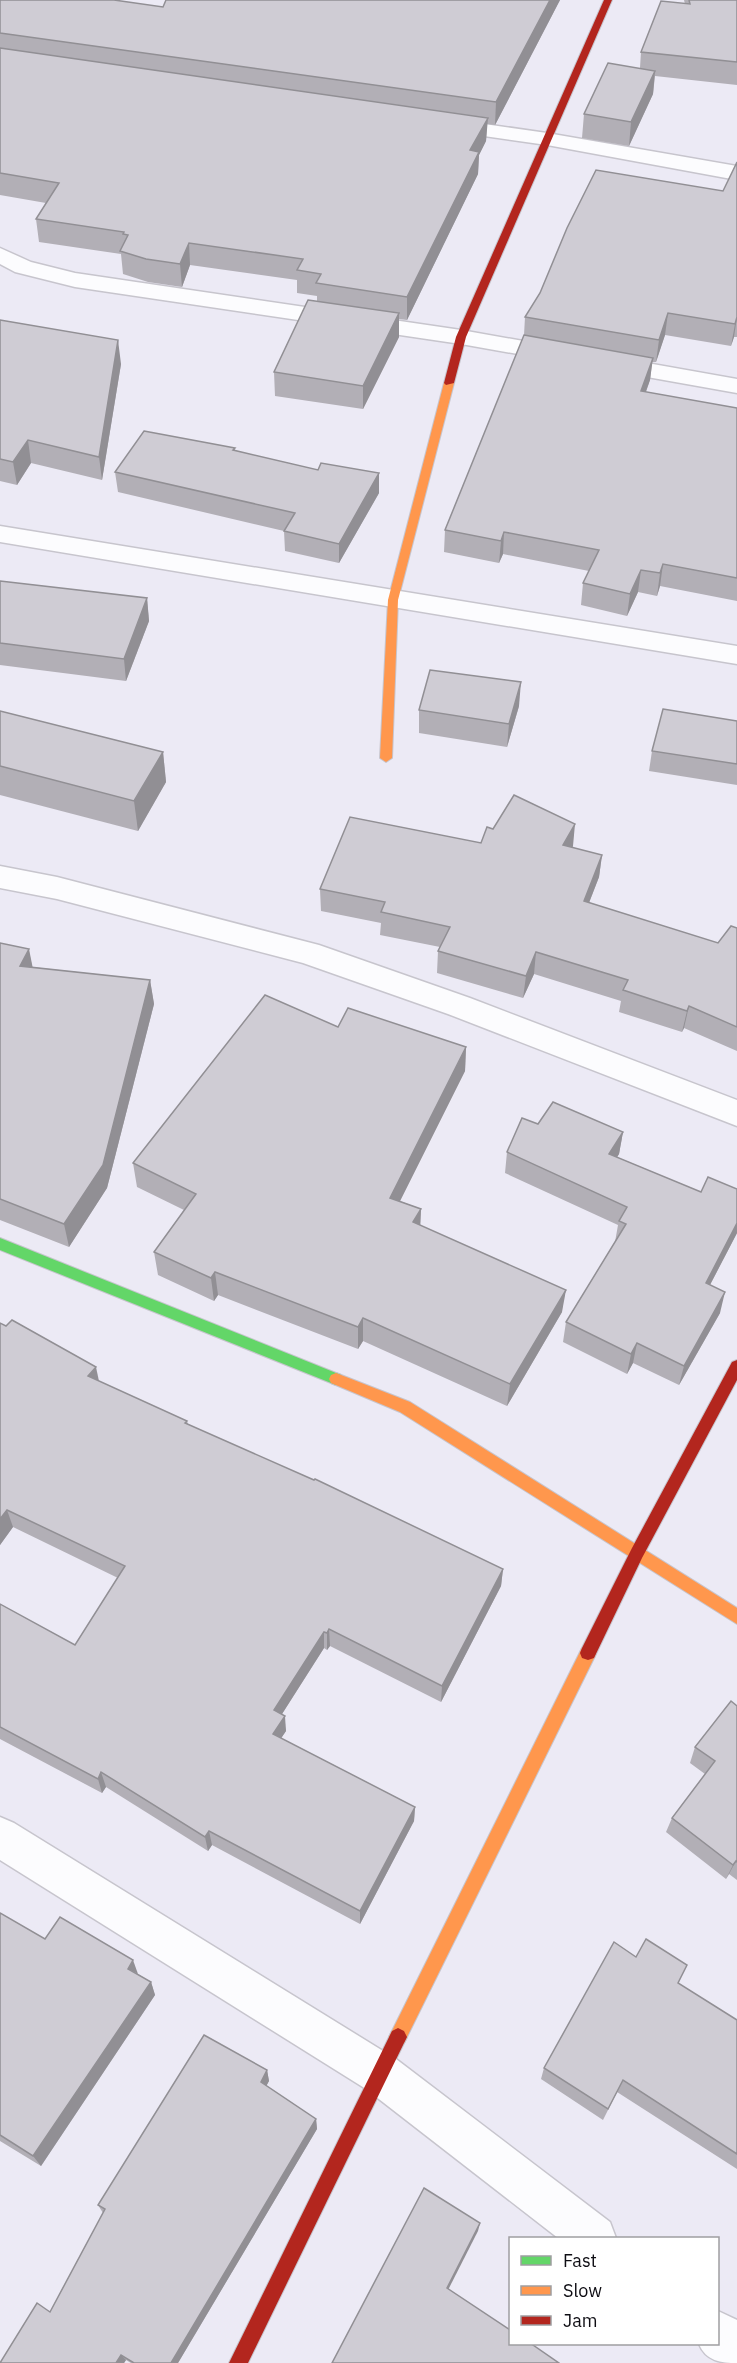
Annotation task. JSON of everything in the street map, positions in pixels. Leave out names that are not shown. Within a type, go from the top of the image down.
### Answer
[{"type":"street","points":[[386,758],[393,600],[460,337],[608,0]]},
{"type":"street","points":[[418,120],[547,139],[737,173]]},
{"type":"street","points":[[0,255],[23,267],[75,280],[460,337],[737,386]]},
{"type":"street","points":[[0,534],[737,655]]},
{"type":"street","points":[[0,877],[57,888],[308,952],[459,1006],[737,1113]]},
{"type":"street","points":[[0,1244],[405,1407],[737,1617]]},
{"type":"street","points":[[238,2363],[637,1553],[737,1366]]},
{"type":"street","points":[[0,1837],[381,2074],[593,2237]]},
{"type":"street","points":[[719,2336],[737,2349]]},
{"type":"building","points":[[0,0],[114,0],[163,7],[166,0],[550,0],[496,102],[0,33]]},
{"type":"building","points":[[689,0],[737,0],[737,62],[641,52],[661,1],[690,4]]},
{"type":"building","points":[[0,48],[488,118],[470,150],[479,152],[407,297],[316,283],[321,274],[297,270],[303,259],[189,243],[180,264],[146,259],[120,251],[128,235],[123,234],[124,232],[36,219],[59,183],[0,173]]},
{"type":"building","points":[[608,63],[655,71],[631,122],[584,114]]},
{"type":"building","points":[[737,162],[737,317],[735,324],[668,313],[659,340],[525,317],[540,293],[567,228],[596,170],[723,191]]},
{"type":"building","points":[[308,300],[399,313],[363,386],[274,372]]},
{"type":"building","points":[[0,320],[118,340],[99,457],[28,440],[13,462],[0,459]]},
{"type":"building","points":[[524,335],[653,358],[641,391],[737,408],[737,578],[663,564],[660,573],[641,570],[630,594],[583,583],[599,550],[504,532],[501,541],[445,530]]},
{"type":"building","points":[[144,431],[235,448],[233,450],[318,470],[321,463],[379,473],[339,544],[284,531],[295,513],[115,472]]},
{"type":"building","points":[[0,581],[147,598],[124,659],[0,643]]},
{"type":"building","points":[[430,670],[521,682],[509,724],[419,710]]},
{"type":"building","points":[[663,709],[737,721],[737,764],[652,751]]},
{"type":"building","points":[[0,711],[163,752],[134,801],[0,766]]},
{"type":"building","points":[[514,795],[575,824],[563,845],[602,855],[584,901],[718,943],[731,926],[737,928],[737,1027],[689,1006],[687,1011],[623,990],[628,980],[536,952],[526,976],[438,951],[450,927],[381,912],[385,902],[320,889],[350,817],[481,843],[487,827],[493,829]]},
{"type":"building","points":[[0,943],[29,949],[20,966],[150,980],[103,1165],[64,1224],[0,1199]]},
{"type":"building","points":[[265,995],[338,1027],[348,1008],[466,1047],[390,1198],[421,1209],[413,1222],[566,1290],[510,1384],[363,1318],[358,1327],[215,1272],[211,1278],[154,1252],[196,1194],[133,1163]]},
{"type":"building","points":[[553,1102],[623,1132],[609,1154],[701,1192],[708,1177],[737,1189],[737,1223],[706,1283],[725,1292],[684,1366],[637,1343],[631,1354],[566,1322],[626,1224],[619,1221],[627,1207],[507,1152],[522,1118],[538,1124]]},
{"type":"building","points":[[12,1320],[96,1367],[88,1376],[187,1421],[185,1423],[315,1479],[503,1569],[442,1686],[329,1629],[327,1633],[324,1632],[274,1710],[285,1716],[273,1734],[415,1807],[360,1911],[209,1831],[205,1837],[101,1772],[98,1779],[0,1727],[0,1604],[75,1645],[125,1566],[7,1510],[0,1519],[0,1323],[6,1326]]},
{"type":"building","points":[[731,1701],[737,1706],[737,1862],[733,1865],[672,1818],[715,1761],[695,1747]]},
{"type":"building","points":[[0,1913],[45,1939],[60,1917],[133,1960],[128,1969],[151,1982],[33,2156],[0,2135]]},
{"type":"building","points":[[646,1939],[687,1965],[678,1983],[737,2020],[737,2154],[623,2080],[608,2109],[544,2068],[614,1942],[636,1957]]},
{"type":"building","points":[[204,2035],[267,2070],[261,2082],[316,2119],[171,2363],[134,2363],[121,2355],[116,2363],[0,2363],[37,2303],[50,2312],[105,2209],[98,2205]]},
{"type":"building","points":[[424,2188],[480,2223],[447,2288],[509,2329],[509,2345],[533,2345],[559,2363],[332,2363]]},
{"type":"traffic: fast","points":[[0,1244],[336,1379]]},
{"type":"traffic: slow","points":[[386,758],[393,600],[449,383]]},
{"type":"traffic: slow","points":[[336,1379],[405,1407],[737,1617]]},
{"type":"traffic: slow","points":[[398,2037],[588,1653]]},
{"type":"traffic: jam","points":[[449,383],[461,337],[608,0]]},
{"type":"traffic: jam","points":[[588,1653],[637,1553],[737,1366]]},
{"type":"traffic: jam","points":[[238,2363],[398,2037]]}]
